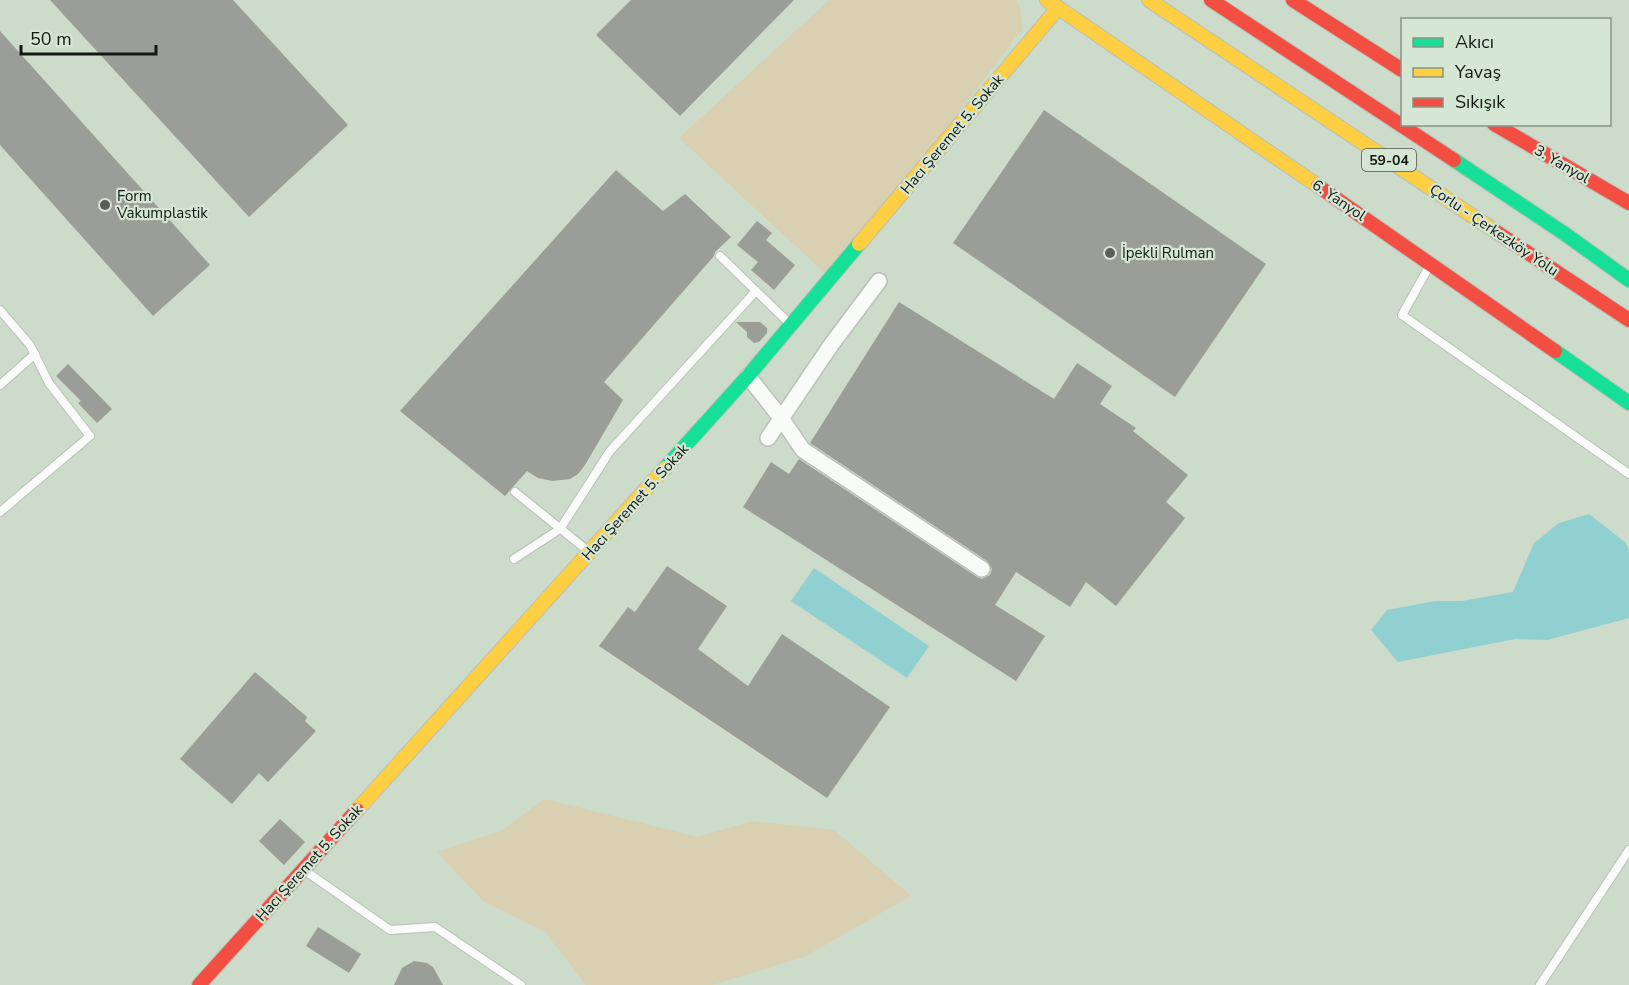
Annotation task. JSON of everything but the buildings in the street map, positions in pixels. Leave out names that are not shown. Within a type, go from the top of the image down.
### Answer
[{"type":"main road","name":"Çorlu - Çerkezköy Yolu","points":[[1149,0],[1629,320]]},
{"type":"main road","name":"59-04","points":[[1210,0],[1564,234],[1629,280]]},
{"type":"main road","points":[[1293,0],[1401,69]]},
{"type":"main road","name":"6. Yanyol","points":[[1053,4],[1629,403]]},
{"type":"main road","name":"Hacı Şeremet 5. Sokak","points":[[199,985],[748,376],[1053,4]]},
{"type":"main road","name":"3. Yanyol","points":[[1497,126],[1629,203]]},
{"type":"street","points":[[768,438],[831,345],[879,281]]},
{"type":"street","points":[[748,376],[782,418],[803,450],[982,569]]},
{"type":"lane","points":[[720,256],[791,325]]},
{"type":"lane","points":[[1431,264],[1402,315],[1629,474]]},
{"type":"lane","points":[[514,559],[561,529],[610,451],[756,291]]},
{"type":"lane","points":[[0,310],[30,345],[48,382],[90,436],[0,512]]},
{"type":"lane","points":[[0,385],[34,354]]},
{"type":"lane","points":[[515,492],[589,552]]},
{"type":"lane","points":[[1540,985],[1629,850]]},
{"type":"lane","points":[[303,869],[390,930],[435,927],[521,985]]},
{"type":"shaded area","points":[[0,0],[1629,0],[1629,985],[0,985]]},
{"type":"shaded area","points":[[829,0],[1017,0],[1022,29],[940,137],[826,274],[679,138]]},
{"type":"shaded area","points":[[544,799],[698,837],[752,821],[834,830],[911,896],[804,957],[712,985],[586,985],[545,932],[483,901],[437,852],[501,831]]},
{"type":"water","points":[[1589,514],[1625,542],[1629,550],[1629,618],[1547,640],[1515,639],[1398,662],[1371,630],[1387,610],[1435,601],[1462,601],[1513,592],[1534,543],[1559,523]]},
{"type":"water","points":[[814,568],[929,646],[907,678],[791,601]]},
{"type":"traffic: fast","points":[[1454,160],[1629,280]]},
{"type":"traffic: fast","points":[[665,468],[748,376],[859,244]]},
{"type":"traffic: fast","points":[[1555,351],[1629,403]]},
{"type":"traffic: slow","points":[[1047,0],[1318,186]]},
{"type":"traffic: slow","points":[[1149,0],[1495,231]]},
{"type":"traffic: slow","points":[[859,244],[1058,8]]},
{"type":"traffic: slow","points":[[357,810],[665,468]]},
{"type":"traffic: jam","points":[[1211,0],[1401,125]]},
{"type":"traffic: jam","points":[[1293,0],[1401,69]]},
{"type":"traffic: jam","points":[[1402,126],[1454,160]]},
{"type":"traffic: jam","points":[[1497,126],[1629,203]]},
{"type":"traffic: jam","points":[[1318,186],[1555,351]]},
{"type":"traffic: jam","points":[[1495,231],[1629,320]]},
{"type":"traffic: jam","points":[[199,985],[357,810]]},
{"type":"place","name":"Form Vakumplastik","points":[[105,205]]},
{"type":"place","name":"İpekli Rulman","points":[[1110,253]]}]
